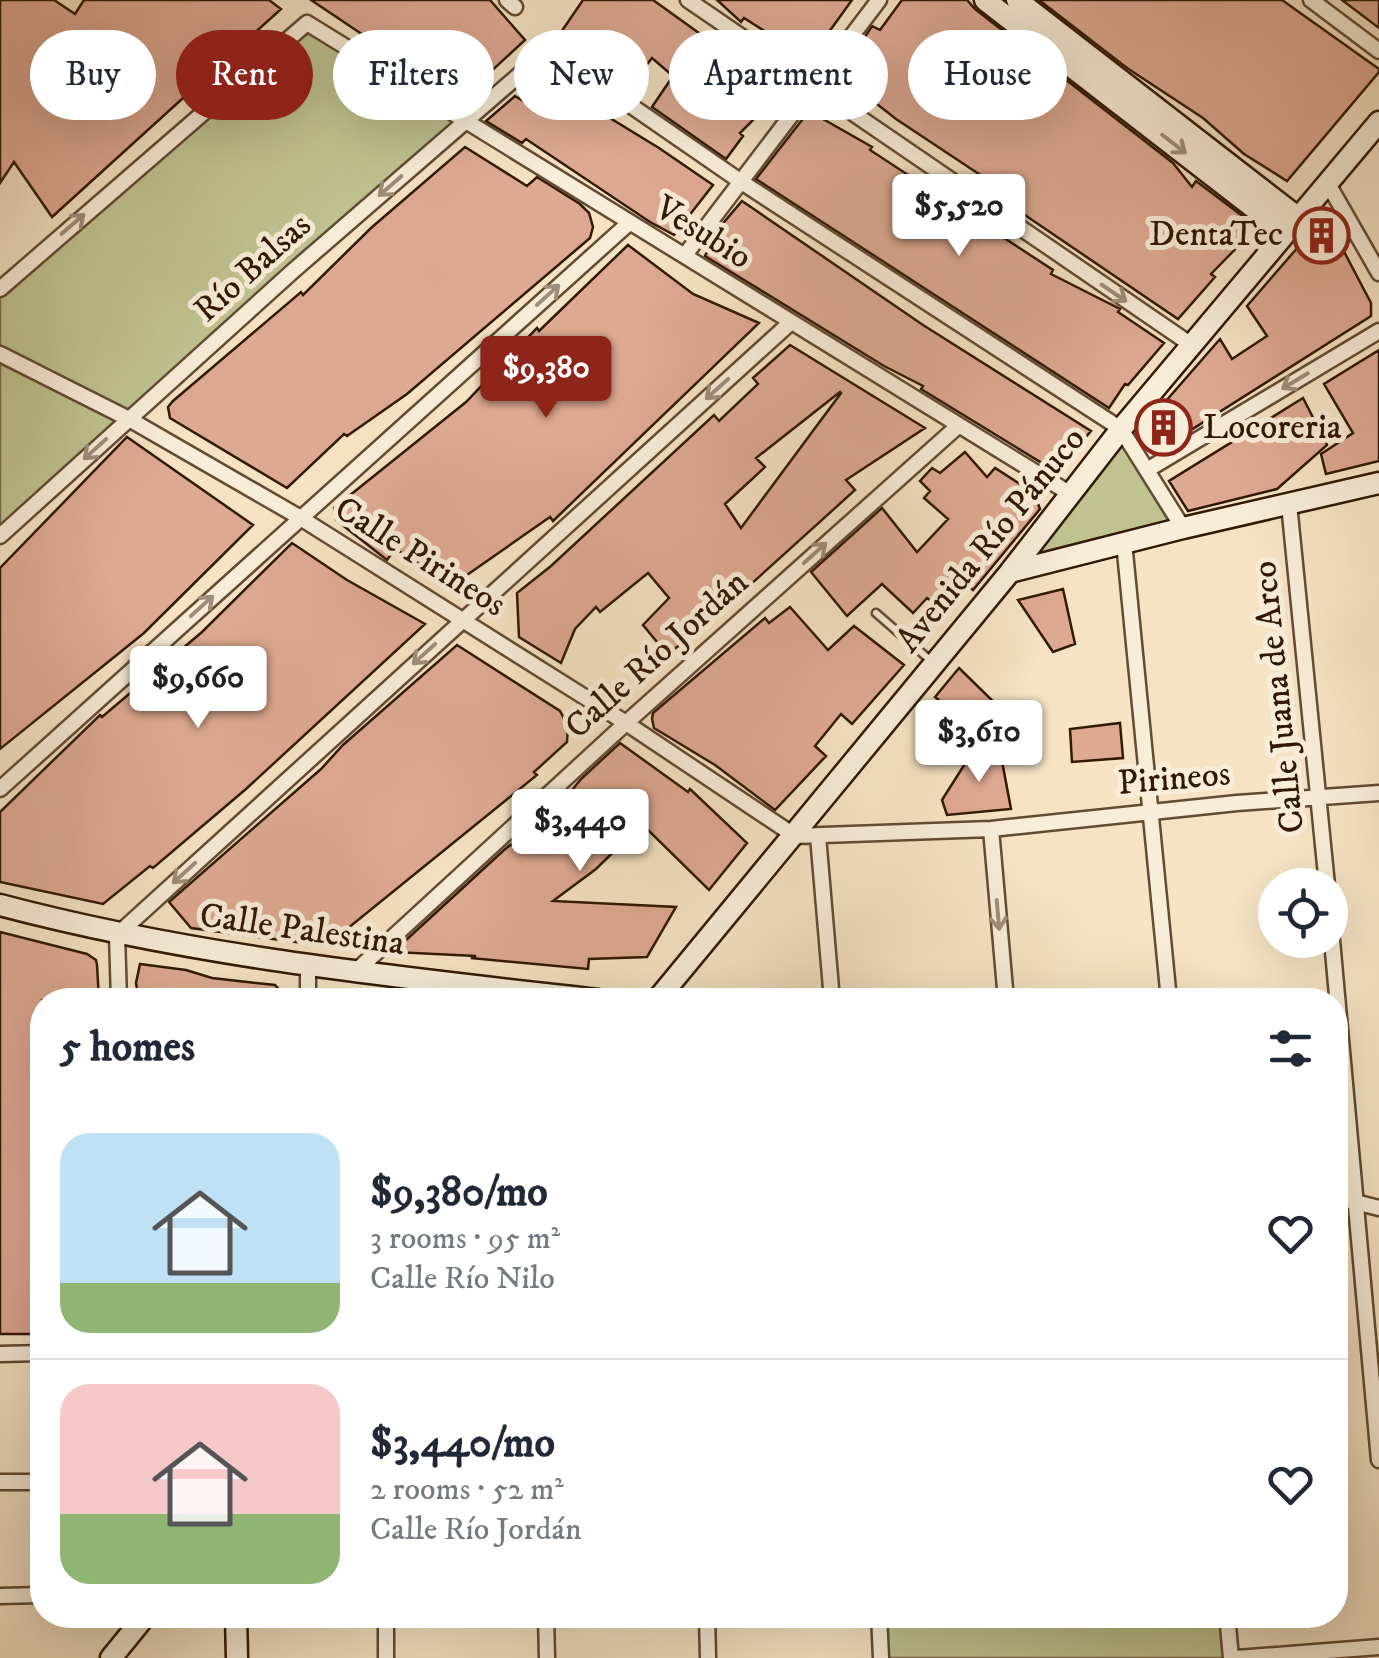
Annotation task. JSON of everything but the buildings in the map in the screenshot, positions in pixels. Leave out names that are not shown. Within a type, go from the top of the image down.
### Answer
[{"type":"street","points":[[688,0],[731,30]]},
{"type":"street","points":[[856,30],[879,0]]},
{"type":"street","points":[[985,0],[1291,224]]},
{"type":"street","points":[[1017,0],[1291,224]]},
{"type":"street","points":[[1311,0],[1379,51]]},
{"type":"street","name":"Vesubio","points":[[0,289],[307,22],[463,122],[1069,493]]},
{"type":"street","name":"Río Balsas","points":[[0,536],[549,48],[740,182]]},
{"type":"street","points":[[685,255],[786,120]]},
{"type":"street","points":[[862,120],[1193,346]]},
{"type":"street","name":"Avenida Río Pánuco","points":[[667,988],[1010,572],[1120,429],[1379,122]]},
{"type":"street","points":[[740,182],[1120,429],[1183,528]]},
{"type":"street","points":[[1327,182],[1379,273]]},
{"type":"street","points":[[0,789],[629,222]]},
{"type":"street","points":[[119,988],[117,934],[790,323]]},
{"type":"street","points":[[1148,470],[1379,331]]},
{"type":"street","name":"Calle Pirineos","points":[[0,354],[129,419],[299,517],[626,723],[794,836]]},
{"type":"street","name":"Calle Río Jordán","points":[[354,972],[958,426]]},
{"type":"street","points":[[1010,572],[1379,483]]},
{"type":"street","name":"Calle Juana de Arco","points":[[1289,504],[1326,868]]},
{"type":"street","points":[[1124,542],[1168,988]]},
{"type":"street","name":"Pirineos","points":[[794,836],[991,829],[1150,811],[1379,794]]},
{"type":"street","points":[[991,829],[1005,988]]},
{"type":"street","points":[[818,836],[831,988]]},
{"type":"street","name":"Calle Palestina","points":[[0,905],[117,934],[308,966],[493,988]]},
{"type":"street","points":[[1334,958],[1336,988]]},
{"type":"street","points":[[308,966],[308,988]]},
{"type":"street","points":[[1348,1122],[1379,1460]]},
{"type":"street","points":[[1348,1200],[1379,1208]]},
{"type":"street","points":[[0,1354],[30,1354]]},
{"type":"street","points":[[0,1482],[30,1482]]},
{"type":"street","points":[[0,1596],[30,1595]]},
{"type":"street","points":[[110,1658],[135,1628]]},
{"type":"street","points":[[236,1628],[237,1658]]},
{"type":"street","points":[[386,1628],[386,1658]]},
{"type":"street","points":[[546,1628],[547,1658]]},
{"type":"street","points":[[707,1628],[708,1658]]},
{"type":"street","points":[[879,1628],[880,1658]]},
{"type":"street","points":[[1229,1628],[1234,1658],[1379,1647]]},
{"type":"lane","points":[[876,613],[935,664]]},
{"type":"green space","points":[[307,23],[333,40],[333,120],[463,122],[0,536],[0,289],[195,120],[313,120],[313,30],[299,30]]},
{"type":"green space","points":[[1121,429],[1183,528],[1010,572]]},
{"type":"green space","points":[[880,1628],[1228,1628],[1231,1658],[881,1658]]},
{"type":"place","name":"DentaTec","points":[[1322,235]]},
{"type":"place","name":"Locoreria","points":[[1164,428]]}]
